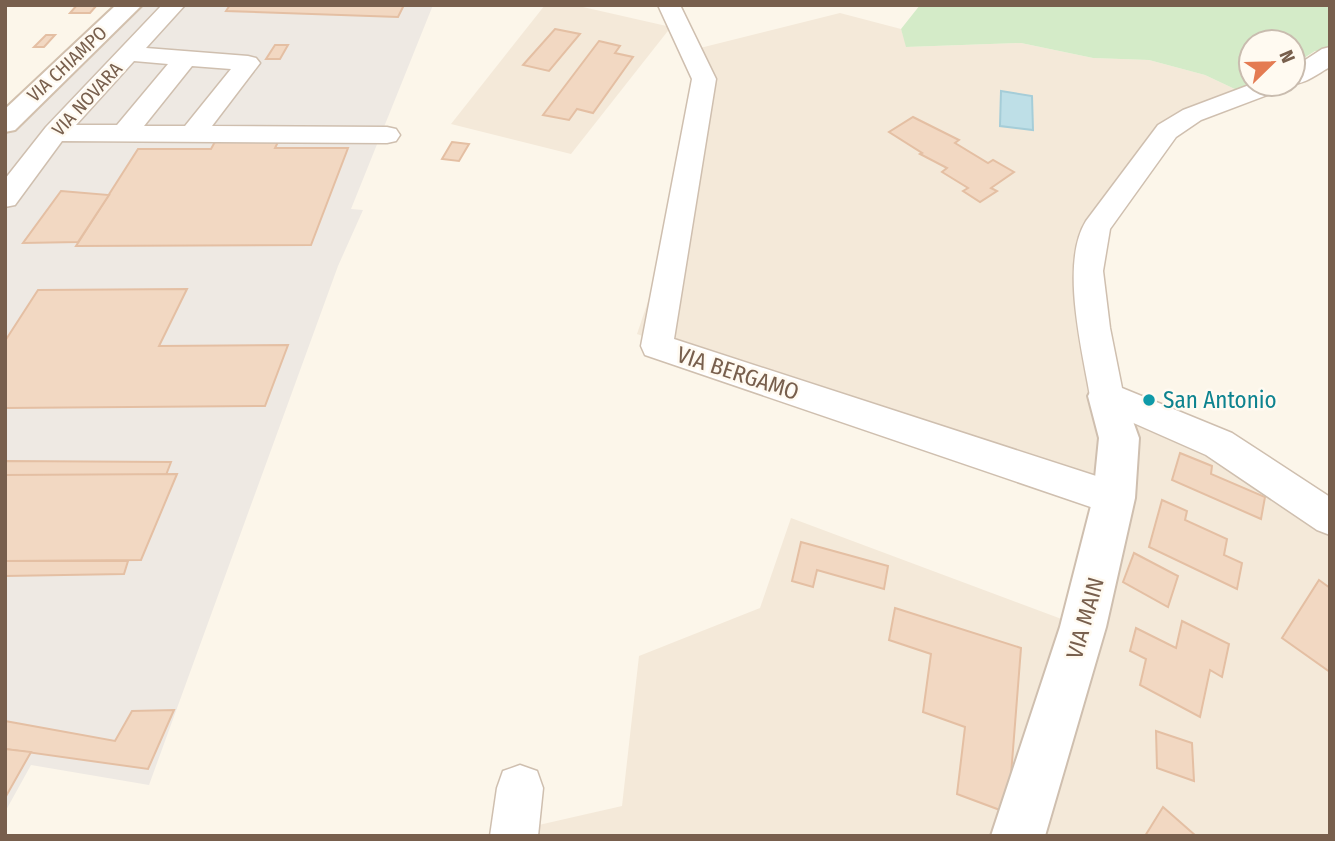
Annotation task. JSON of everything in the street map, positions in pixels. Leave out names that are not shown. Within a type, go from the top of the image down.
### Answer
[{"type":"street","name":"VIA CHIAMPO","points":[[5,124],[130,5]]},
{"type":"street","name":"VIA NOVARA","points":[[5,198],[55,133],[174,5]]},
{"type":"street","name":"VIA BERGAMO","points":[[668,5],[705,79],[657,346],[1114,498]]},
{"type":"street","points":[[129,54],[248,63],[192,134]]},
{"type":"street","points":[[1307,70],[1330,54]]},
{"type":"street","points":[[124,133],[186,58]]},
{"type":"street","points":[[1237,98],[1192,115],[1167,131],[1096,228],[1088,271],[1094,328],[1107,396],[1219,444],[1330,518]]},
{"type":"street","points":[[55,133],[387,135]]},
{"type":"street","name":"VIA MAIN","points":[[1018,836],[1083,628],[1114,498],[1119,438],[1107,396]]},
{"type":"street","points":[[514,836],[520,788]]},
{"type":"shaded area","points":[[120,5],[433,5],[351,209],[363,210],[338,266],[149,785],[31,765],[5,812],[5,114]]},
{"type":"shaded area","points":[[545,5],[574,5],[671,27],[571,154],[451,124]]},
{"type":"shaded area","points":[[840,13],[901,29],[907,47],[1021,43],[1093,58],[1149,60],[1205,75],[1237,90],[1161,133],[1093,224],[1107,396],[1330,518],[1330,836],[491,836],[622,806],[639,656],[760,608],[791,518],[1083,627],[1114,498],[637,334],[692,171],[700,48]]},
{"type":"green space","points":[[920,5],[1330,5],[1330,52],[1315,51],[1307,56],[1307,28],[1237,28],[1237,90],[1205,75],[1149,60],[1093,58],[1021,43],[906,47],[901,29]]},
{"type":"water","points":[[1001,91],[1032,96],[1033,130],[1000,126]]},
{"type":"building","points":[[77,5],[97,5],[90,13],[70,13]]},
{"type":"building","points":[[230,5],[404,5],[398,17],[226,11]]},
{"type":"building","points":[[555,29],[580,34],[549,71],[523,65]]},
{"type":"building","points":[[46,35],[55,35],[44,47],[34,47]]},
{"type":"building","points":[[599,41],[620,46],[615,53],[633,57],[593,113],[577,109],[569,120],[543,115]]},
{"type":"building","points":[[275,45],[288,45],[280,59],[266,59]]},
{"type":"building","points":[[913,117],[959,140],[955,143],[988,163],[993,160],[1014,172],[991,188],[997,191],[980,202],[963,191],[968,188],[942,172],[947,168],[920,154],[922,153],[889,132]]},
{"type":"building","points":[[217,138],[280,138],[275,148],[348,148],[311,245],[76,246],[138,149],[211,149]]},
{"type":"building","points":[[452,142],[469,144],[459,161],[442,159]]},
{"type":"building","points":[[61,191],[109,195],[78,242],[23,243]]},
{"type":"building","points":[[187,289],[159,346],[288,345],[265,406],[5,408],[5,341],[38,290]]},
{"type":"building","points":[[1180,453],[1212,466],[1211,474],[1265,497],[1261,519],[1172,480]]},
{"type":"building","points":[[5,461],[171,462],[166,475],[5,475]]},
{"type":"building","points":[[177,474],[141,560],[5,561],[5,475]]},
{"type":"building","points":[[1162,500],[1187,511],[1185,520],[1227,539],[1224,555],[1242,563],[1237,589],[1149,547]]},
{"type":"building","points":[[801,542],[888,566],[884,589],[817,570],[813,587],[792,581]]},
{"type":"building","points":[[1134,553],[1178,576],[1168,607],[1123,582]]},
{"type":"building","points":[[5,561],[128,561],[124,574],[5,576]]},
{"type":"building","points":[[1319,580],[1330,588],[1330,672],[1282,638]]},
{"type":"building","points":[[895,608],[1021,648],[1008,813],[957,794],[965,727],[923,712],[931,654],[889,640]]},
{"type":"building","points":[[1182,621],[1229,644],[1222,677],[1210,670],[1200,717],[1140,685],[1146,659],[1130,651],[1136,628],[1176,648]]},
{"type":"building","points":[[174,710],[148,769],[5,749],[5,721],[115,741],[132,711]]},
{"type":"building","points":[[1156,731],[1192,743],[1194,781],[1157,768]]},
{"type":"building","points":[[5,749],[31,752],[5,798]]},
{"type":"building","points":[[1163,807],[1196,836],[1145,836]]},
{"type":"place","name":"San Antonio","points":[[1149,400]]}]
